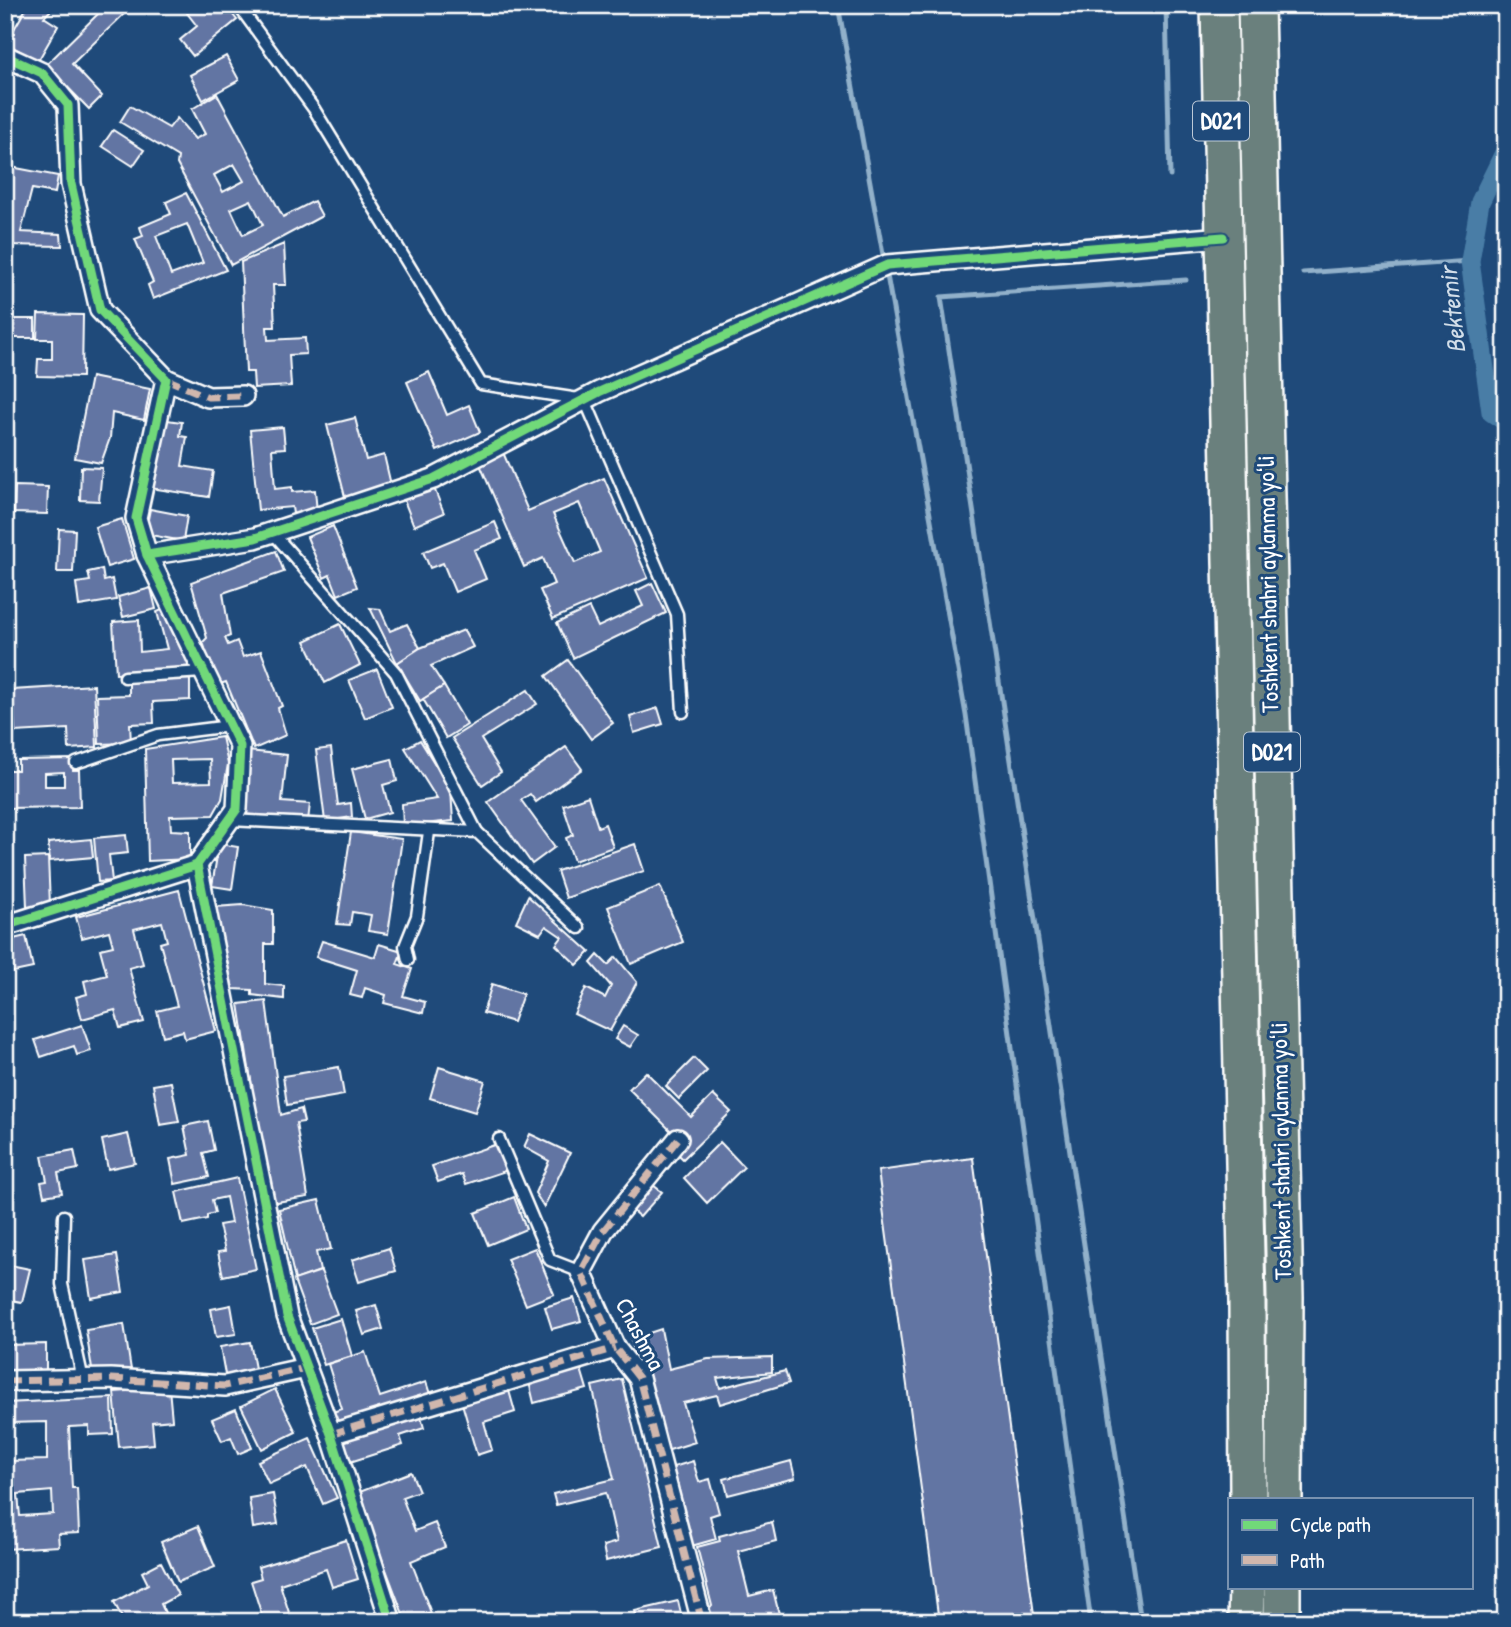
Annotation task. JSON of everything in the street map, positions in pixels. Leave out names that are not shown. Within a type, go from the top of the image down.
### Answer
[{"type":"highway","name":"Toshkent shahri aylanma yoʻli","points":[[1219,5],[1241,1011],[1248,1498]]},
{"type":"highway","name":"Toshkent shahri aylanma yoʻli","points":[[1256,5],[1285,1297],[1284,1498]]},
{"type":"highway","points":[[1241,1011],[1260,1001],[1270,1003],[1278,1010]]},
{"type":"highway","points":[[1246,1622],[1247,1588]]},
{"type":"highway","points":[[1282,1588],[1282,1622]]},
{"type":"street","points":[[5,56],[43,73],[68,105],[71,184],[100,310],[166,379],[208,397],[243,396]]},
{"type":"street","points":[[147,555],[272,533],[433,479],[585,400],[883,267],[1223,237]]},
{"type":"street","points":[[5,926],[197,865],[237,809],[240,746],[147,555],[136,518],[166,379]]},
{"type":"street","points":[[197,865],[287,1316],[331,1434],[391,1622]]},
{"type":"street","points":[[581,1272],[603,1231],[678,1139]]},
{"type":"street","name":"Chashma","points":[[581,1272],[615,1348],[639,1378],[702,1622]]},
{"type":"street","points":[[331,1434],[615,1348]]},
{"type":"street","points":[[5,1381],[83,1380],[225,1386],[306,1368]]},
{"type":"lane","points":[[238,5],[314,109],[481,384],[585,400],[677,614],[683,712]]},
{"type":"lane","points":[[272,533],[396,673],[477,832],[579,928]]},
{"type":"lane","points":[[125,677],[203,672]]},
{"type":"lane","points":[[76,763],[158,735],[230,726]]},
{"type":"lane","points":[[229,820],[429,832],[477,832]]},
{"type":"lane","points":[[408,960],[405,946],[417,916],[429,832]]},
{"type":"lane","points":[[499,1139],[550,1260],[581,1272]]},
{"type":"lane","points":[[64,1216],[62,1284],[83,1380]]},
{"type":"building","points":[[28,5],[56,5],[44,17],[58,26],[38,61],[6,43]]},
{"type":"building","points":[[107,5],[115,5],[124,14],[72,64],[102,96],[89,109],[46,65]]},
{"type":"building","points":[[197,5],[225,5],[237,20],[193,56],[180,40],[197,26],[187,13]]},
{"type":"building","points":[[226,56],[239,80],[203,100],[190,75]]},
{"type":"building","points":[[217,94],[283,217],[314,201],[322,216],[231,265],[177,164],[178,157],[120,122],[130,106],[169,128],[177,118],[195,139],[205,134],[192,109]],"holes":[[[234,164],[244,181],[223,192],[214,175]],[[251,200],[263,225],[243,235],[231,209]]]},
{"type":"building","points":[[113,130],[144,150],[133,166],[102,146]]},
{"type":"building","points":[[11,167],[58,176],[55,193],[32,189],[21,232],[61,234],[62,246],[5,245],[5,189]]},
{"type":"building","points":[[186,193],[226,270],[153,299],[148,285],[153,282],[135,239],[143,236],[140,227],[171,214],[166,202]],"holes":[[[187,224],[203,263],[171,275],[156,236]]]},
{"type":"building","points":[[284,244],[286,285],[273,285],[275,327],[267,327],[268,340],[305,338],[306,354],[289,355],[291,386],[254,388],[253,372],[246,372],[241,262]]},
{"type":"building","points":[[38,314],[83,315],[82,377],[37,376],[38,359],[52,359],[52,339],[37,339]]},
{"type":"building","points":[[5,319],[35,319],[35,338],[5,338]]},
{"type":"building","points":[[429,372],[447,415],[469,405],[480,432],[437,451],[407,382]]},
{"type":"building","points":[[91,377],[150,389],[144,420],[112,413],[110,438],[101,463],[75,458]]},
{"type":"building","points":[[355,418],[366,460],[384,455],[391,485],[345,497],[327,425]]},
{"type":"building","points":[[160,419],[182,422],[180,436],[187,437],[182,466],[213,471],[209,497],[150,488]]},
{"type":"building","points":[[283,427],[285,448],[272,449],[275,489],[292,487],[292,492],[315,490],[317,512],[293,514],[292,507],[258,510],[250,430]]},
{"type":"building","points":[[502,450],[528,511],[604,478],[648,578],[553,619],[540,590],[554,584],[543,558],[524,567],[478,460]],"holes":[[[579,503],[600,552],[575,563],[553,514]]]},
{"type":"building","points":[[81,467],[102,468],[99,501],[80,500]]},
{"type":"building","points":[[432,483],[444,513],[414,526],[402,495]]},
{"type":"building","points":[[15,486],[48,487],[47,514],[14,513]]},
{"type":"building","points":[[150,509],[187,516],[183,541],[145,534]]},
{"type":"building","points":[[122,519],[134,559],[107,567],[95,527]]},
{"type":"building","points":[[495,522],[502,539],[474,550],[486,579],[455,592],[443,563],[430,568],[423,552]]},
{"type":"building","points":[[333,526],[357,587],[338,595],[330,575],[324,578],[307,537]]},
{"type":"building","points":[[59,529],[75,530],[73,572],[57,572]]},
{"type":"building","points":[[276,551],[284,572],[223,593],[230,636],[225,638],[228,645],[237,641],[243,657],[261,651],[282,706],[278,708],[286,735],[254,749],[226,682],[217,685],[203,642],[207,638],[191,582]]},
{"type":"building","points":[[102,569],[104,581],[112,579],[116,600],[79,606],[76,583],[90,581],[88,572]]},
{"type":"building","points":[[652,583],[666,613],[573,658],[557,623],[589,608],[598,627],[643,606],[636,591]]},
{"type":"building","points":[[151,588],[156,609],[123,617],[118,597]]},
{"type":"building","points":[[169,607],[189,668],[116,674],[113,622],[139,620],[140,652],[167,649],[157,612]]},
{"type":"building","points":[[370,608],[380,609],[390,631],[407,624],[420,648],[397,663]]},
{"type":"building","points":[[340,624],[360,665],[325,683],[305,641]]},
{"type":"building","points":[[464,630],[473,647],[431,666],[444,686],[420,701],[397,663],[420,648]]},
{"type":"building","points":[[568,660],[613,723],[591,739],[546,676]]},
{"type":"building","points":[[377,669],[392,707],[365,718],[349,680]]},
{"type":"building","points":[[190,679],[190,700],[153,702],[154,723],[130,724],[131,743],[99,744],[97,696],[129,695],[129,681]]},
{"type":"building","points":[[94,685],[97,747],[69,749],[68,729],[15,732],[12,690]]},
{"type":"building","points":[[444,686],[467,725],[446,738],[423,699]]},
{"type":"building","points":[[528,690],[537,704],[481,739],[501,772],[482,785],[452,738]]},
{"type":"building","points":[[658,708],[663,724],[634,733],[630,717]]},
{"type":"building","points":[[222,737],[228,764],[222,799],[213,815],[170,816],[171,830],[190,831],[190,859],[148,861],[145,749]],"holes":[[[210,759],[211,782],[172,783],[171,760]]]},
{"type":"building","points":[[420,740],[451,790],[453,821],[403,826],[402,804],[437,799],[405,748]]},
{"type":"building","points":[[566,747],[582,769],[536,802],[530,794],[521,800],[555,847],[532,864],[488,802]]},
{"type":"building","points":[[331,748],[338,805],[351,803],[352,817],[325,821],[316,750]]},
{"type":"building","points":[[248,751],[287,755],[282,802],[310,804],[308,821],[242,814]]},
{"type":"building","points":[[73,759],[73,770],[79,770],[80,807],[5,808],[5,770],[18,770],[18,760]],"holes":[[[64,772],[64,786],[45,786],[45,773]]]},
{"type":"building","points":[[392,759],[397,781],[383,785],[390,812],[365,819],[352,769]]},
{"type":"building","points":[[588,796],[598,827],[605,824],[613,847],[574,861],[566,838],[573,835],[563,805]]},
{"type":"building","points":[[5,831],[12,831],[13,858],[5,858]]},
{"type":"building","points":[[351,832],[402,839],[388,934],[368,931],[371,915],[352,912],[350,925],[337,924]]},
{"type":"building","points":[[126,835],[128,853],[109,855],[112,881],[98,882],[94,838]]},
{"type":"building","points":[[91,839],[93,857],[50,861],[48,843]]},
{"type":"building","points":[[219,844],[238,847],[232,889],[212,886]]},
{"type":"building","points":[[635,844],[644,871],[566,898],[557,871]]},
{"type":"building","points":[[48,857],[50,905],[27,907],[25,858]]},
{"type":"building","points":[[660,886],[683,942],[631,964],[608,907]]},
{"type":"building","points":[[179,890],[216,1031],[185,1039],[183,1031],[163,1036],[157,1011],[177,1006],[160,943],[167,941],[162,922],[134,929],[143,964],[129,968],[144,1022],[120,1028],[115,1010],[82,1019],[76,997],[87,994],[84,981],[107,975],[100,949],[113,946],[109,931],[82,938],[76,917]]},
{"type":"building","points":[[528,896],[590,952],[577,965],[556,945],[562,937],[546,926],[540,934],[516,922]]},
{"type":"building","points":[[13,902],[15,909],[5,917],[5,903]]},
{"type":"building","points":[[243,905],[273,910],[273,944],[265,944],[265,984],[284,986],[284,999],[252,995],[252,990],[233,989],[215,907]]},
{"type":"building","points":[[26,936],[33,968],[9,973],[5,941]]},
{"type":"building","points":[[322,941],[375,957],[379,944],[402,951],[397,964],[412,969],[403,996],[425,1002],[423,1013],[384,1003],[386,995],[365,988],[362,998],[350,995],[357,970],[316,957]]},
{"type":"building","points":[[598,955],[608,965],[616,957],[637,982],[610,1031],[574,1014],[586,988],[605,998],[611,986],[591,963]]},
{"type":"building","points":[[492,984],[523,994],[513,1022],[483,1013]]},
{"type":"building","points":[[266,1001],[281,1115],[301,1109],[304,1122],[296,1123],[308,1197],[270,1203],[239,1004]]},
{"type":"building","points":[[82,1025],[91,1051],[77,1055],[74,1046],[41,1057],[35,1040]]},
{"type":"building","points":[[623,1026],[638,1035],[630,1047],[615,1039]]},
{"type":"building","points":[[694,1058],[707,1071],[679,1099],[666,1086]]},
{"type":"building","points":[[339,1067],[344,1095],[287,1105],[283,1076]]},
{"type":"building","points":[[439,1067],[485,1081],[475,1112],[430,1098]]},
{"type":"building","points":[[646,1072],[691,1117],[713,1095],[731,1112],[683,1159],[673,1149],[681,1141],[629,1089]]},
{"type":"building","points":[[171,1082],[179,1122],[160,1125],[153,1085]]},
{"type":"building","points":[[208,1121],[214,1150],[203,1153],[209,1177],[175,1184],[170,1159],[190,1155],[184,1126]]},
{"type":"building","points":[[128,1134],[135,1163],[108,1169],[102,1140]]},
{"type":"building","points":[[530,1134],[570,1153],[544,1207],[535,1193],[549,1161],[524,1147]]},
{"type":"building","points":[[720,1142],[744,1167],[707,1203],[684,1178]]},
{"type":"building","points":[[497,1144],[505,1171],[466,1184],[462,1174],[438,1182],[432,1166]]},
{"type":"building","points":[[74,1150],[78,1169],[58,1173],[62,1193],[44,1196],[41,1182],[47,1181],[42,1156]]},
{"type":"building","points":[[973,1158],[1035,1622],[939,1622],[878,1171]]},
{"type":"building","points":[[237,1178],[256,1269],[223,1276],[218,1252],[225,1251],[219,1225],[231,1223],[226,1197],[212,1200],[215,1213],[207,1215],[207,1219],[183,1224],[176,1192]]},
{"type":"building","points":[[649,1182],[662,1192],[640,1217],[628,1207]]},
{"type":"building","points":[[514,1197],[526,1229],[488,1245],[475,1213]]},
{"type":"building","points":[[319,1200],[331,1249],[316,1252],[320,1271],[295,1280],[279,1209]]},
{"type":"building","points":[[389,1248],[396,1271],[359,1282],[352,1260]]},
{"type":"building","points":[[535,1248],[554,1294],[526,1305],[507,1259]]},
{"type":"building","points":[[117,1255],[123,1292],[91,1298],[85,1260]]},
{"type":"building","points":[[5,1264],[30,1269],[22,1302],[5,1299]]},
{"type":"building","points":[[321,1271],[337,1314],[310,1324],[294,1280]]},
{"type":"building","points":[[574,1298],[581,1321],[552,1329],[545,1307]]},
{"type":"building","points":[[231,1305],[236,1334],[216,1337],[211,1309]]},
{"type":"building","points":[[376,1305],[383,1329],[364,1335],[356,1311]]},
{"type":"building","points":[[341,1319],[352,1356],[324,1365],[312,1328]]},
{"type":"building","points":[[124,1324],[131,1370],[93,1376],[86,1330]]},
{"type":"building","points":[[661,1329],[669,1369],[708,1359],[772,1357],[772,1372],[717,1378],[720,1388],[785,1371],[789,1383],[720,1404],[717,1395],[683,1403],[695,1442],[663,1452],[631,1339]]},
{"type":"building","points":[[250,1342],[256,1374],[226,1380],[220,1347]]},
{"type":"building","points":[[46,1344],[46,1376],[5,1376],[5,1345]]},
{"type":"building","points":[[365,1352],[380,1397],[426,1382],[431,1397],[334,1429],[329,1413],[342,1409],[328,1364]]},
{"type":"building","points":[[581,1369],[587,1389],[534,1403],[529,1382]]},
{"type":"building","points":[[622,1379],[662,1547],[606,1561],[603,1546],[617,1542],[606,1493],[556,1505],[553,1494],[614,1479],[592,1386]]},
{"type":"building","points":[[508,1387],[515,1412],[484,1422],[492,1450],[477,1455],[461,1400]]},
{"type":"building","points":[[169,1388],[172,1420],[152,1422],[154,1444],[119,1447],[114,1392]]},
{"type":"building","points":[[275,1389],[296,1432],[262,1449],[241,1406]]},
{"type":"building","points":[[112,1398],[113,1434],[89,1435],[89,1426],[69,1427],[72,1488],[77,1488],[79,1533],[58,1534],[59,1546],[5,1549],[5,1403]],"holes":[[[47,1422],[47,1460],[8,1461],[7,1423]],[[52,1491],[53,1514],[20,1516],[18,1494]]]},
{"type":"building","points":[[236,1409],[252,1448],[238,1454],[231,1437],[222,1441],[212,1419]]},
{"type":"building","points":[[419,1410],[424,1428],[400,1436],[403,1445],[347,1463],[338,1435]]},
{"type":"building","points":[[310,1438],[337,1498],[323,1504],[307,1467],[269,1484],[258,1461]]},
{"type":"building","points":[[693,1461],[699,1482],[710,1479],[719,1513],[710,1516],[716,1539],[688,1547],[667,1469]]},
{"type":"building","points":[[791,1461],[795,1478],[728,1495],[724,1479]]},
{"type":"building","points":[[411,1472],[419,1491],[402,1497],[415,1531],[435,1523],[445,1547],[411,1561],[431,1613],[406,1622],[357,1493]]},
{"type":"building","points":[[273,1494],[278,1524],[253,1528],[249,1498]]},
{"type":"building","points":[[772,1522],[776,1541],[738,1551],[749,1596],[773,1590],[781,1622],[765,1622],[764,1617],[747,1622],[711,1622],[707,1608],[712,1606],[697,1547],[720,1541],[719,1536]]},
{"type":"building","points":[[198,1526],[215,1567],[178,1582],[161,1542]]},
{"type":"building","points":[[346,1540],[358,1579],[332,1587],[326,1569],[280,1584],[291,1619],[264,1622],[251,1581],[261,1578],[258,1567]]},
{"type":"building","points":[[161,1562],[178,1595],[161,1604],[166,1615],[154,1622],[124,1622],[114,1602],[148,1584],[142,1572]]},
{"type":"building","points":[[678,1601],[683,1622],[638,1622],[635,1611]]},
{"type":"waterway","points":[[838,5],[884,260]]},
{"type":"waterway","points":[[1166,5],[1170,176]]},
{"type":"waterway","name":"Bektemir","points":[[1506,149],[1480,202],[1470,261],[1491,412],[1506,422]]},
{"type":"waterway","points":[[1303,273],[1470,261]]},
{"type":"waterway","points":[[886,270],[966,715],[1091,1622]]},
{"type":"waterway","points":[[1141,1622],[941,297],[1186,280]]},
{"type":"marked path","points":[[166,379],[208,397],[243,396]]},
{"type":"marked path","points":[[678,1139],[603,1231],[581,1272],[615,1348],[639,1378],[702,1622]]},
{"type":"marked path","points":[[331,1434],[615,1348]]},
{"type":"marked path","points":[[5,1381],[111,1379],[225,1386],[306,1368]]},
{"type":"cycle path","points":[[5,56],[42,73],[68,105],[71,184],[100,310],[166,379],[136,518],[147,555],[240,746],[237,809],[197,865],[5,926]]},
{"type":"cycle path","points":[[147,555],[255,538],[433,479],[599,392],[887,265],[1223,237]]},
{"type":"cycle path","points":[[197,865],[287,1316],[331,1434],[391,1622]]}]
